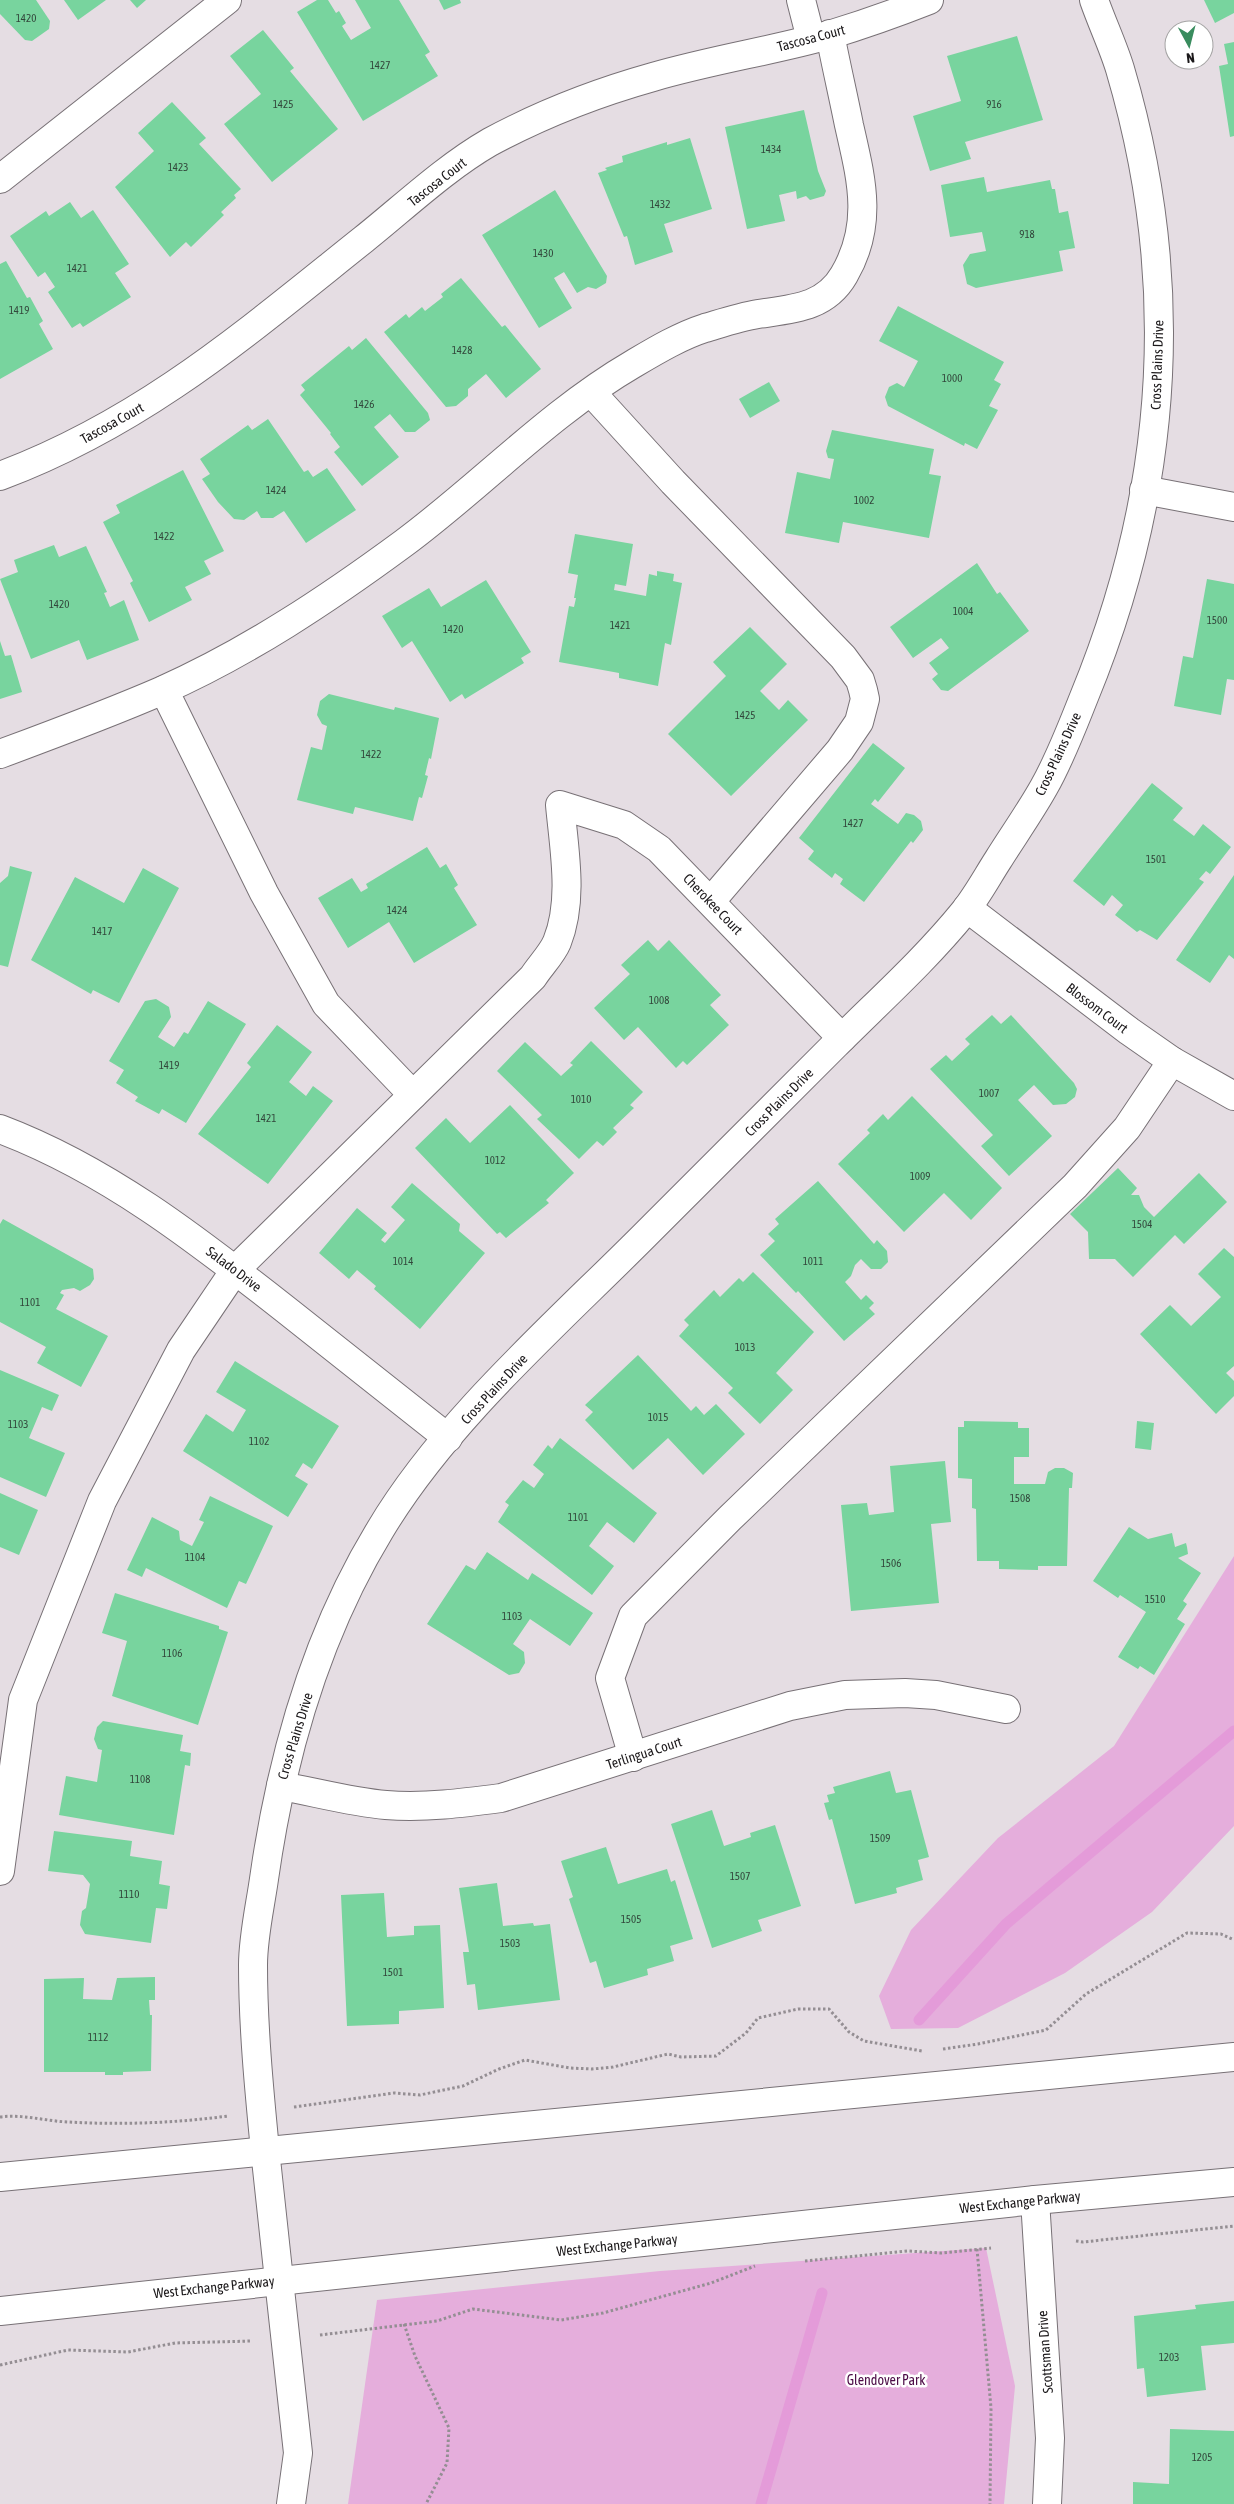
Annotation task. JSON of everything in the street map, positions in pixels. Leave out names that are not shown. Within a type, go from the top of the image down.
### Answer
[{"type":"street","points":[[0,179],[227,0]]},
{"type":"street","points":[[0,754],[70,729],[164,690],[237,652],[325,599],[406,542],[590,392],[632,365],[700,330],[730,320],[794,310],[815,303],[832,291],[844,274],[858,245],[863,186],[821,37],[801,0]]},
{"type":"street","name":"Tascosa Court","points":[[0,476],[75,444],[137,410],[194,374],[239,341],[446,173],[487,144],[534,119],[591,96],[654,76],[821,37],[929,0]]},
{"type":"street","name":"Cross Plains Drive","points":[[291,2504],[298,2453],[261,2111],[253,1960],[268,1848],[281,1786],[300,1718],[330,1628],[379,1530],[411,1484],[486,1394],[842,1038],[912,971],[967,908],[1045,786],[1101,656],[1125,585],[1136,542],[1154,431],[1160,362],[1154,238],[1136,135],[1119,67],[1094,0]]},
{"type":"street","points":[[590,392],[673,482],[843,657],[860,680],[863,690],[864,699],[859,722],[840,750],[712,901]]},
{"type":"street","points":[[1144,490],[1234,506]]},
{"type":"street","points":[[0,1871],[23,1700],[102,1501],[181,1350],[236,1270],[413,1095],[326,1004],[264,893],[164,690]]},
{"type":"street","name":"Cherokee Court","points":[[413,1095],[533,977],[557,943],[566,906],[566,870],[560,805],[624,825],[659,849],[712,901],[842,1038]]},
{"type":"street","name":"Blossom Court","points":[[967,908],[1078,994],[1172,1061],[1234,1096]]},
{"type":"street","points":[[633,1757],[610,1678],[633,1616],[730,1518],[1075,1186],[1127,1128],[1172,1061]]},
{"type":"street","name":"Salado Drive","points":[[0,1129],[66,1159],[133,1196],[236,1270],[448,1438]]},
{"type":"street","name":"Terlingua Court","points":[[281,1786],[385,1805],[426,1806],[501,1798],[790,1706],[845,1695],[905,1693],[936,1695],[1006,1709]]},
{"type":"street","points":[[0,2177],[1234,2057]]},
{"type":"street","name":"West Exchange Parkway","points":[[0,2310],[1035,2200],[1234,2182]]},
{"type":"street","name":"Scottsman Drive","points":[[1035,2200],[1050,2438],[1048,2504]]},
{"type":"path","points":[[940,2049],[978,2044],[1046,2030],[1086,1994],[1187,1933],[1221,1934],[1234,1940]]},
{"type":"path","points":[[0,2117],[16,2115],[67,2122],[191,2121],[394,2093],[420,2095],[463,2086],[499,2069],[525,2060],[570,2068],[592,2069],[613,2067],[668,2054],[681,2057],[716,2056],[746,2033],[758,2018],[798,2009],[829,2008],[849,2032],[864,2041],[922,2051],[931,2050]]},
{"type":"path","points":[[1076,2240],[1083,2242],[1234,2226]]},
{"type":"path","points":[[798,2262],[908,2251],[941,2253],[992,2248]]},
{"type":"path","points":[[977,2249],[991,2408],[990,2504]]},
{"type":"path","points":[[312,2336],[437,2321],[473,2309],[561,2320],[602,2313],[711,2283],[758,2265]]},
{"type":"path","points":[[404,2324],[416,2356],[449,2428],[447,2463],[426,2504]]},
{"type":"path","points":[[0,2365],[68,2350],[128,2352],[175,2343],[260,2341]]},
{"type":"green space","points":[[1234,1556],[1234,1826],[1152,1912],[1065,1973],[958,2028],[891,2029],[879,1996],[911,1930],[998,1838],[1114,1746]]},
{"type":"green space","name":"Glendover Park","points":[[986,2248],[1015,2386],[1004,2504],[348,2504],[377,2300],[660,2271]]},
{"type":"building","points":[[0,0],[36,0],[50,21],[49,29],[32,41],[25,40],[0,14]]},
{"type":"building","points":[[64,0],[106,0],[78,20]]},
{"type":"building","points":[[130,0],[146,0],[137,8]]},
{"type":"building","points":[[317,0],[328,0],[336,13],[339,11],[346,23],[342,26],[351,40],[371,28],[355,0],[399,0],[430,52],[425,55],[438,76],[363,121],[297,12]]},
{"type":"building","points":[[439,0],[460,0],[461,3],[444,10]]},
{"type":"building","points":[[1204,0],[1234,0],[1234,13],[1215,23]]},
{"type":"building","points":[[263,30],[294,68],[290,71],[338,129],[272,182],[224,124],[261,94],[230,56]]},
{"type":"building","points":[[1017,36],[1043,120],[965,142],[971,159],[930,171],[913,116],[961,101],[947,56]]},
{"type":"building","points":[[1234,42],[1234,136],[1230,137],[1219,66],[1228,64],[1224,44]]},
{"type":"building","points":[[172,102],[206,138],[199,144],[241,189],[234,195],[236,198],[221,212],[224,215],[191,247],[186,242],[170,257],[115,187],[154,151],[138,133]]},
{"type":"building","points":[[804,110],[818,171],[826,191],[824,196],[810,200],[806,196],[797,199],[796,191],[779,195],[785,221],[747,229],[725,127]]},
{"type":"building","points":[[690,138],[712,209],[664,224],[673,252],[635,265],[627,236],[624,237],[598,173],[607,170],[605,168],[623,162],[622,156],[667,142],[667,145]]},
{"type":"building","points":[[984,177],[987,192],[1050,180],[1052,189],[1055,189],[1059,213],[1068,211],[1075,248],[1059,251],[1063,271],[976,288],[967,284],[963,265],[970,254],[986,251],[982,232],[950,237],[941,185]]},
{"type":"building","points":[[555,190],[607,276],[606,283],[596,289],[588,287],[577,293],[564,272],[554,278],[572,308],[539,328],[482,235]]},
{"type":"building","points":[[70,202],[81,218],[93,210],[129,264],[115,273],[131,297],[83,327],[80,323],[72,328],[48,292],[55,287],[45,272],[38,277],[10,236],[46,211],[49,216]]},
{"type":"building","points":[[6,261],[27,298],[30,297],[43,321],[39,324],[53,349],[0,379],[0,264]]},
{"type":"building","points":[[461,278],[502,327],[505,325],[541,369],[506,398],[486,374],[468,389],[468,396],[456,406],[446,407],[384,332],[406,314],[409,318],[422,307],[425,311],[443,297],[441,294]]},
{"type":"building","points":[[898,306],[1004,362],[994,380],[1001,384],[989,406],[998,410],[977,449],[965,443],[964,446],[888,406],[885,397],[889,387],[897,383],[904,387],[918,361],[879,341]]},
{"type":"building","points":[[366,338],[428,413],[430,420],[415,432],[405,432],[390,414],[374,427],[399,457],[362,486],[334,452],[340,447],[331,433],[300,395],[305,390],[301,385],[349,346],[352,350]]},
{"type":"building","points":[[769,382],[780,401],[750,418],[739,399]]},
{"type":"building","points":[[268,419],[304,472],[308,470],[313,477],[327,468],[356,510],[306,543],[284,511],[273,518],[261,518],[257,511],[244,520],[234,519],[218,502],[202,479],[210,474],[200,459],[248,425],[252,430]]},
{"type":"building","points":[[832,430],[934,449],[929,474],[941,476],[929,538],[843,522],[839,543],[785,533],[797,472],[830,479],[834,459],[828,458],[826,451]]},
{"type":"building","points":[[183,470],[224,551],[204,561],[211,574],[185,587],[192,600],[149,622],[130,583],[133,581],[103,522],[120,513],[116,505]]},
{"type":"building","points":[[575,534],[633,544],[626,586],[615,584],[614,590],[646,596],[649,574],[657,576],[657,571],[674,574],[673,581],[682,583],[671,645],[665,643],[658,686],[619,678],[619,673],[559,662],[569,606],[574,607],[576,598],[574,598],[578,575],[568,573]]},
{"type":"building","points":[[54,545],[59,557],[86,546],[107,592],[104,593],[110,607],[124,600],[139,640],[87,660],[79,640],[31,659],[0,579],[18,572],[14,560]]},
{"type":"building","points":[[977,563],[997,594],[1000,592],[1029,631],[948,691],[941,690],[932,679],[938,674],[929,663],[949,648],[941,638],[913,658],[890,627]]},
{"type":"building","points":[[1207,579],[1234,584],[1234,680],[1227,679],[1221,715],[1174,706],[1183,656],[1193,658]]},
{"type":"building","points":[[486,580],[531,652],[521,658],[524,663],[465,699],[462,694],[450,702],[412,641],[402,648],[382,616],[429,588],[441,607]]},
{"type":"building","points":[[750,627],[787,664],[760,691],[779,710],[788,700],[808,720],[731,796],[668,734],[726,676],[713,662]]},
{"type":"building","points":[[0,641],[5,656],[11,655],[22,692],[0,699]]},
{"type":"building","points":[[329,694],[394,710],[395,707],[439,718],[431,759],[429,758],[425,775],[428,776],[422,798],[419,797],[413,821],[355,807],[353,814],[297,800],[311,747],[322,750],[327,726],[322,724],[317,715],[320,701]]},
{"type":"building","points":[[873,743],[905,768],[878,802],[875,799],[871,804],[898,824],[906,813],[914,815],[921,821],[923,830],[913,843],[911,841],[864,902],[840,884],[843,879],[835,873],[832,878],[808,859],[814,851],[799,838]]},
{"type":"building","points":[[1152,783],[1183,808],[1173,820],[1194,836],[1203,824],[1231,847],[1210,874],[1206,871],[1199,879],[1204,882],[1157,940],[1140,930],[1137,932],[1115,915],[1123,905],[1112,895],[1104,906],[1073,881]]},
{"type":"building","points":[[427,847],[440,868],[446,864],[458,885],[454,888],[477,925],[414,963],[389,922],[348,948],[318,898],[352,878],[361,892],[368,888],[366,884]]},
{"type":"building","points":[[10,866],[32,872],[8,967],[0,965],[0,883],[8,876]]},
{"type":"building","points":[[143,868],[179,888],[119,1003],[93,990],[91,994],[31,960],[75,877],[124,903]]},
{"type":"building","points":[[1234,875],[1234,959],[1229,955],[1210,983],[1176,960]]},
{"type":"building","points":[[648,940],[658,951],[669,940],[721,995],[710,1005],[729,1025],[687,1065],[683,1061],[676,1068],[638,1027],[624,1040],[594,1008],[630,974],[621,965]]},
{"type":"building","points":[[156,999],[169,1007],[171,1017],[158,1037],[174,1047],[184,1032],[188,1034],[208,1001],[246,1024],[186,1123],[162,1109],[159,1114],[135,1101],[138,1097],[116,1083],[124,1070],[109,1061],[145,1001]]},
{"type":"building","points":[[992,1015],[1001,1024],[1011,1015],[1074,1083],[1077,1089],[1075,1097],[1066,1104],[1053,1105],[1034,1085],[1018,1100],[1052,1136],[1009,1176],[981,1146],[993,1135],[930,1069],[946,1055],[952,1061],[970,1044],[965,1039]]},
{"type":"building","points":[[277,1025],[312,1052],[289,1082],[306,1096],[313,1086],[333,1101],[268,1184],[198,1134],[251,1067],[247,1063]]},
{"type":"building","points":[[591,1041],[643,1092],[630,1105],[634,1108],[613,1128],[617,1132],[603,1146],[597,1141],[579,1159],[537,1119],[542,1115],[497,1071],[525,1042],[561,1076],[573,1065],[570,1063]]},
{"type":"building","points":[[912,1096],[1002,1188],[971,1220],[944,1193],[904,1232],[838,1164],[870,1133],[867,1130],[883,1114],[888,1120]]},
{"type":"building","points":[[510,1105],[574,1173],[546,1200],[549,1203],[506,1238],[500,1232],[497,1234],[415,1148],[446,1118],[470,1143]]},
{"type":"building","points":[[1118,1168],[1137,1188],[1131,1195],[1139,1195],[1144,1207],[1154,1217],[1199,1173],[1227,1202],[1184,1244],[1175,1235],[1133,1277],[1115,1259],[1089,1259],[1088,1232],[1070,1214]]},
{"type":"building","points":[[818,1181],[874,1244],[877,1240],[887,1251],[888,1262],[881,1269],[871,1269],[861,1259],[845,1282],[861,1300],[866,1295],[874,1303],[869,1308],[875,1314],[844,1341],[798,1291],[796,1293],[760,1255],[775,1241],[768,1234],[779,1224],[775,1219]]},
{"type":"building","points":[[412,1183],[460,1224],[459,1231],[485,1253],[420,1329],[374,1289],[376,1286],[357,1270],[349,1279],[319,1253],[357,1208],[387,1233],[381,1240],[385,1243],[405,1220],[391,1207]]},
{"type":"building","points":[[3,1219],[93,1269],[94,1279],[90,1285],[80,1291],[74,1288],[62,1290],[60,1293],[64,1295],[56,1309],[108,1336],[81,1387],[37,1363],[46,1347],[0,1322],[0,1224]]},
{"type":"building","points":[[1224,1248],[1234,1257],[1234,1366],[1226,1373],[1234,1381],[1234,1396],[1216,1414],[1140,1334],[1170,1305],[1191,1326],[1221,1297],[1198,1274]]},
{"type":"building","points":[[753,1272],[814,1332],[776,1373],[793,1390],[760,1424],[728,1393],[733,1388],[679,1336],[689,1325],[684,1320],[714,1290],[720,1297],[739,1278],[743,1282]]},
{"type":"building","points":[[638,1355],[691,1411],[696,1406],[704,1415],[716,1404],[745,1434],[703,1475],[668,1438],[633,1470],[585,1420],[593,1412],[585,1405]]},
{"type":"building","points":[[235,1361],[339,1426],[312,1469],[303,1463],[295,1476],[308,1484],[288,1517],[183,1451],[206,1414],[233,1432],[246,1410],[216,1392]]},
{"type":"building","points":[[0,1370],[59,1395],[52,1411],[42,1407],[29,1438],[65,1453],[46,1497],[0,1477]]},
{"type":"building","points":[[964,1421],[1018,1422],[1018,1428],[1029,1428],[1029,1457],[1014,1457],[1014,1484],[1045,1484],[1048,1472],[1055,1468],[1064,1468],[1073,1473],[1072,1488],[1069,1488],[1067,1566],[1038,1566],[1038,1570],[999,1569],[999,1561],[977,1561],[976,1509],[972,1508],[972,1479],[958,1478],[958,1427],[964,1427]]},
{"type":"building","points":[[1137,1421],[1154,1423],[1151,1450],[1135,1448]]},
{"type":"building","points":[[560,1438],[657,1513],[634,1543],[607,1522],[589,1546],[614,1566],[592,1595],[498,1522],[509,1505],[505,1502],[523,1480],[534,1488],[544,1474],[533,1465],[548,1445],[552,1449]]},
{"type":"building","points":[[945,1461],[951,1522],[931,1524],[939,1603],[851,1611],[841,1505],[867,1503],[869,1515],[894,1512],[890,1466]]},
{"type":"building","points":[[0,1493],[38,1510],[19,1555],[0,1547]]},
{"type":"building","points":[[210,1496],[273,1526],[246,1584],[239,1581],[227,1608],[146,1568],[142,1577],[127,1570],[152,1517],[179,1531],[180,1540],[192,1546],[204,1522],[199,1520]]},
{"type":"building","points":[[1129,1527],[1148,1539],[1172,1533],[1175,1547],[1186,1543],[1187,1547],[1188,1554],[1178,1558],[1201,1573],[1183,1601],[1187,1604],[1177,1619],[1185,1624],[1154,1675],[1140,1666],[1138,1669],[1118,1657],[1146,1612],[1120,1595],[1118,1598],[1093,1581]]},
{"type":"building","points":[[487,1552],[528,1580],[532,1573],[593,1613],[570,1646],[530,1619],[513,1644],[524,1652],[525,1663],[519,1673],[509,1675],[427,1624],[466,1565],[475,1570]]},
{"type":"building","points":[[115,1593],[219,1626],[219,1629],[228,1632],[198,1725],[112,1696],[127,1641],[102,1633]]},
{"type":"building","points":[[103,1721],[183,1735],[180,1751],[191,1753],[190,1766],[185,1765],[174,1835],[59,1815],[66,1776],[97,1782],[102,1750],[98,1749],[94,1739],[97,1727]]},
{"type":"building","points":[[890,1771],[896,1793],[911,1790],[929,1857],[918,1860],[923,1880],[896,1888],[897,1893],[855,1904],[832,1819],[829,1820],[824,1803],[829,1802],[827,1795],[835,1793],[833,1787]]},
{"type":"building","points":[[712,1810],[724,1846],[751,1837],[750,1833],[775,1825],[801,1906],[758,1920],[762,1931],[712,1948],[671,1824]]},
{"type":"building","points":[[54,1831],[132,1841],[130,1856],[162,1861],[159,1884],[170,1886],[167,1909],[156,1908],[151,1943],[85,1934],[80,1925],[82,1911],[86,1908],[90,1884],[83,1875],[48,1871]]},
{"type":"building","points":[[606,1847],[618,1884],[667,1869],[671,1882],[675,1880],[693,1939],[670,1946],[674,1961],[647,1969],[648,1975],[604,1988],[596,1961],[590,1963],[569,1899],[573,1897],[561,1861]]},
{"type":"building","points":[[497,1883],[503,1926],[533,1923],[534,1926],[550,1924],[560,2000],[478,2010],[475,1984],[467,1985],[463,1952],[469,1952],[459,1888]]},
{"type":"building","points":[[384,1893],[387,1937],[414,1935],[414,1926],[440,1925],[444,2008],[399,2011],[399,2024],[347,2026],[341,1895]]},
{"type":"building","points":[[155,1977],[155,2000],[149,2000],[150,2015],[152,2015],[151,2071],[123,2072],[123,2075],[105,2075],[105,2072],[44,2072],[44,1979],[84,1978],[83,1999],[112,2000],[117,1978]]},
{"type":"building","points":[[1234,2301],[1234,2343],[1201,2346],[1206,2390],[1147,2397],[1144,2368],[1137,2369],[1134,2316],[1196,2309],[1195,2305]]},
{"type":"building","points":[[1170,2429],[1234,2431],[1234,2504],[1133,2504],[1133,2482],[1169,2484]]},
{"type":"waterway","points":[[919,2020],[1006,1924],[1234,1731]]},
{"type":"waterway","points":[[761,2504],[822,2293]]}]
